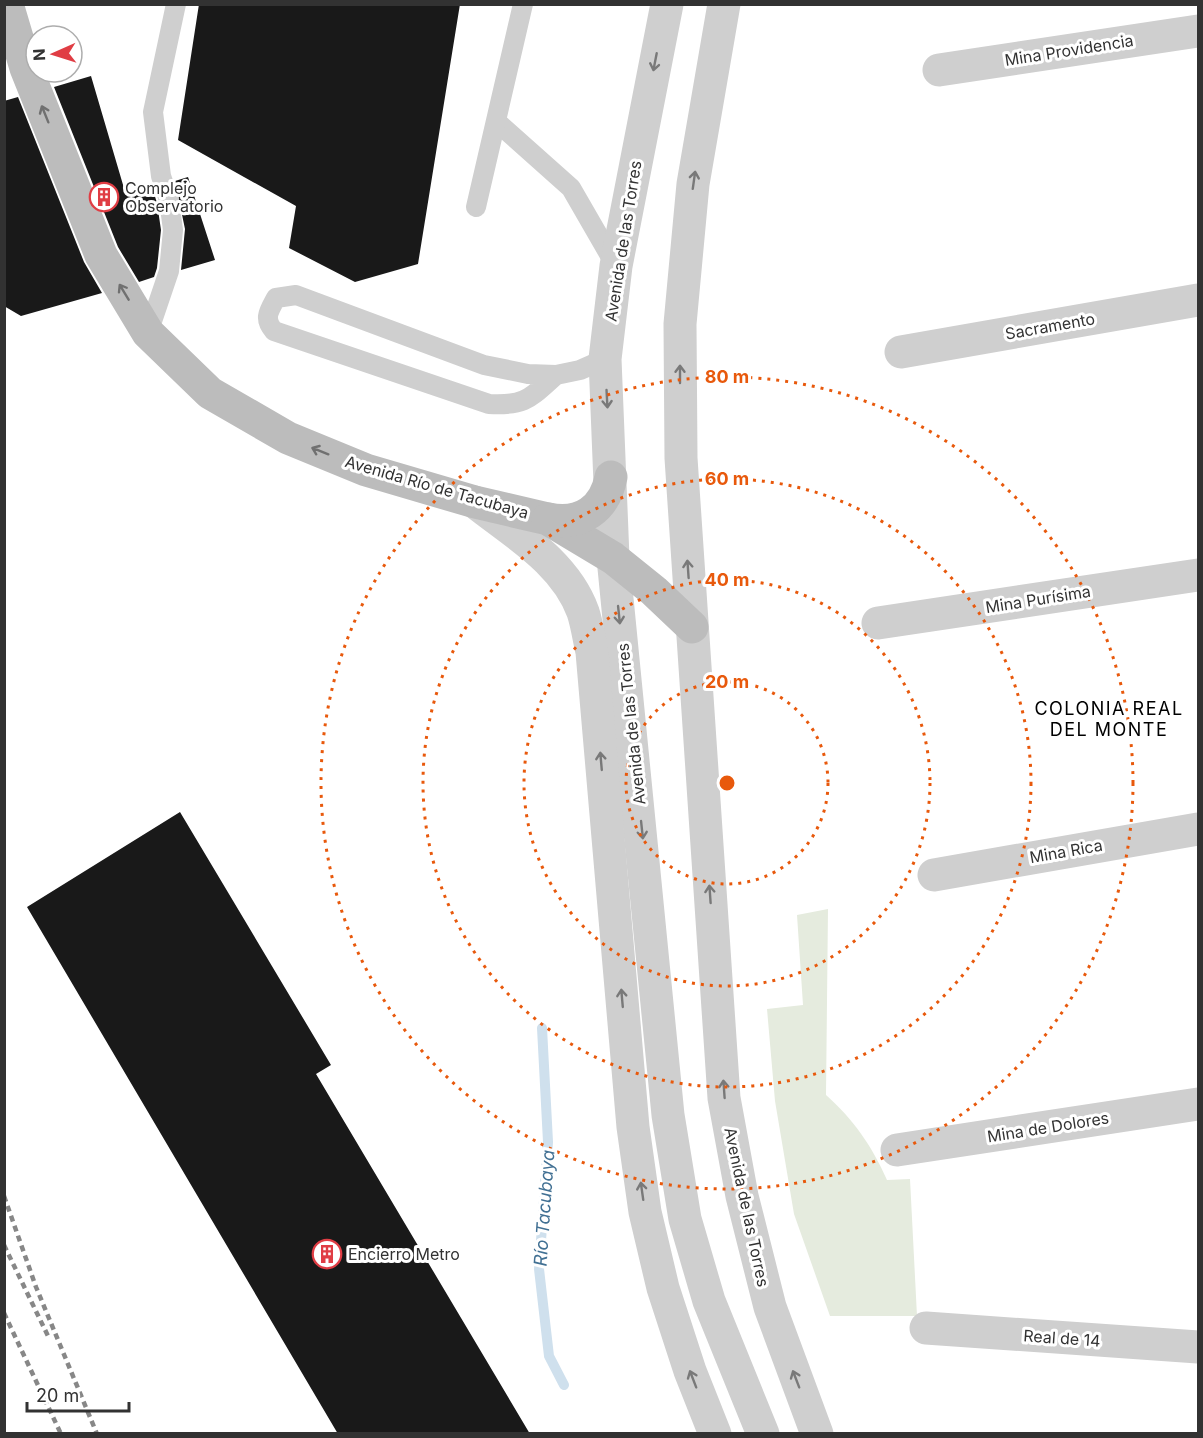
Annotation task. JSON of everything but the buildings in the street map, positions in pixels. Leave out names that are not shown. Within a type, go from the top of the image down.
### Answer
[{"type":"main road","name":"Avenida Río de Tacubaya","points":[[7,4],[26,68],[102,255],[148,333],[210,393],[288,438],[366,470],[475,502],[548,519],[613,558],[654,591],[692,627]]},
{"type":"main road","points":[[548,519],[570,521],[591,513],[608,491],[611,477]]},
{"type":"street","name":"Avenida de las Torres","points":[[667,4],[616,266],[605,359],[613,558],[668,1115],[684,1219],[709,1301],[763,1434]]},
{"type":"street","name":"Avenida de las Torres","points":[[724,4],[693,184],[680,324],[681,458],[692,627],[724,1098],[742,1196],[770,1307],[818,1433]]},
{"type":"street","name":"Mina Providencia","points":[[939,70],[1198,31]]},
{"type":"street","name":"Sacramento","points":[[901,352],[1198,300]]},
{"type":"street","name":"Avenida de las Torres","points":[[475,502],[545,557],[569,585],[583,612],[592,652],[633,1127],[645,1212],[663,1288],[690,1371],[715,1434]]},
{"type":"street","name":"Mina Purísima","points":[[878,623],[1198,575]]},
{"type":"street","name":"Mina Rica","points":[[934,875],[1198,830]]},
{"type":"street","name":"Mina de Dolores","points":[[897,1150],[1198,1104]]},
{"type":"street","name":"Real de 14","points":[[926,1328],[1198,1347]]},
{"type":"lane","points":[[148,333],[169,270],[173,230],[170,200],[161,176],[153,112],[176,4]]},
{"type":"lane","points":[[476,207],[523,4]]},
{"type":"lane","points":[[497,122],[571,188],[616,266]]},
{"type":"lane","points":[[556,375],[527,401],[510,405],[489,404],[274,331],[268,325],[267,316],[276,298],[296,295],[484,365],[528,374],[556,375],[580,370],[605,359]]},
{"type":"shaded area","points":[[828,909],[826,1095],[861,1134],[887,1180],[910,1179],[917,1316],[830,1316],[794,1214],[775,1101],[767,1009],[803,1005],[797,915]]},
{"type":"waterway","name":"Río Tacubaya","points":[[542,1028],[548,1142],[539,1269],[549,1356],[564,1385]]},
{"type":"railway","points":[[4,1196],[36,1287],[97,1434]]},
{"type":"railway","points":[[4,1245],[48,1336]]},
{"type":"railway","points":[[4,1313],[61,1434]]},
{"type":"place","name":"Complejo Observatorio","points":[[104,197]]},
{"type":"place","name":"Encierro Metro","points":[[327,1254]]},
{"type":"district","name":"COLONIA REAL DEL MONTE","points":[[1109,718]]}]
